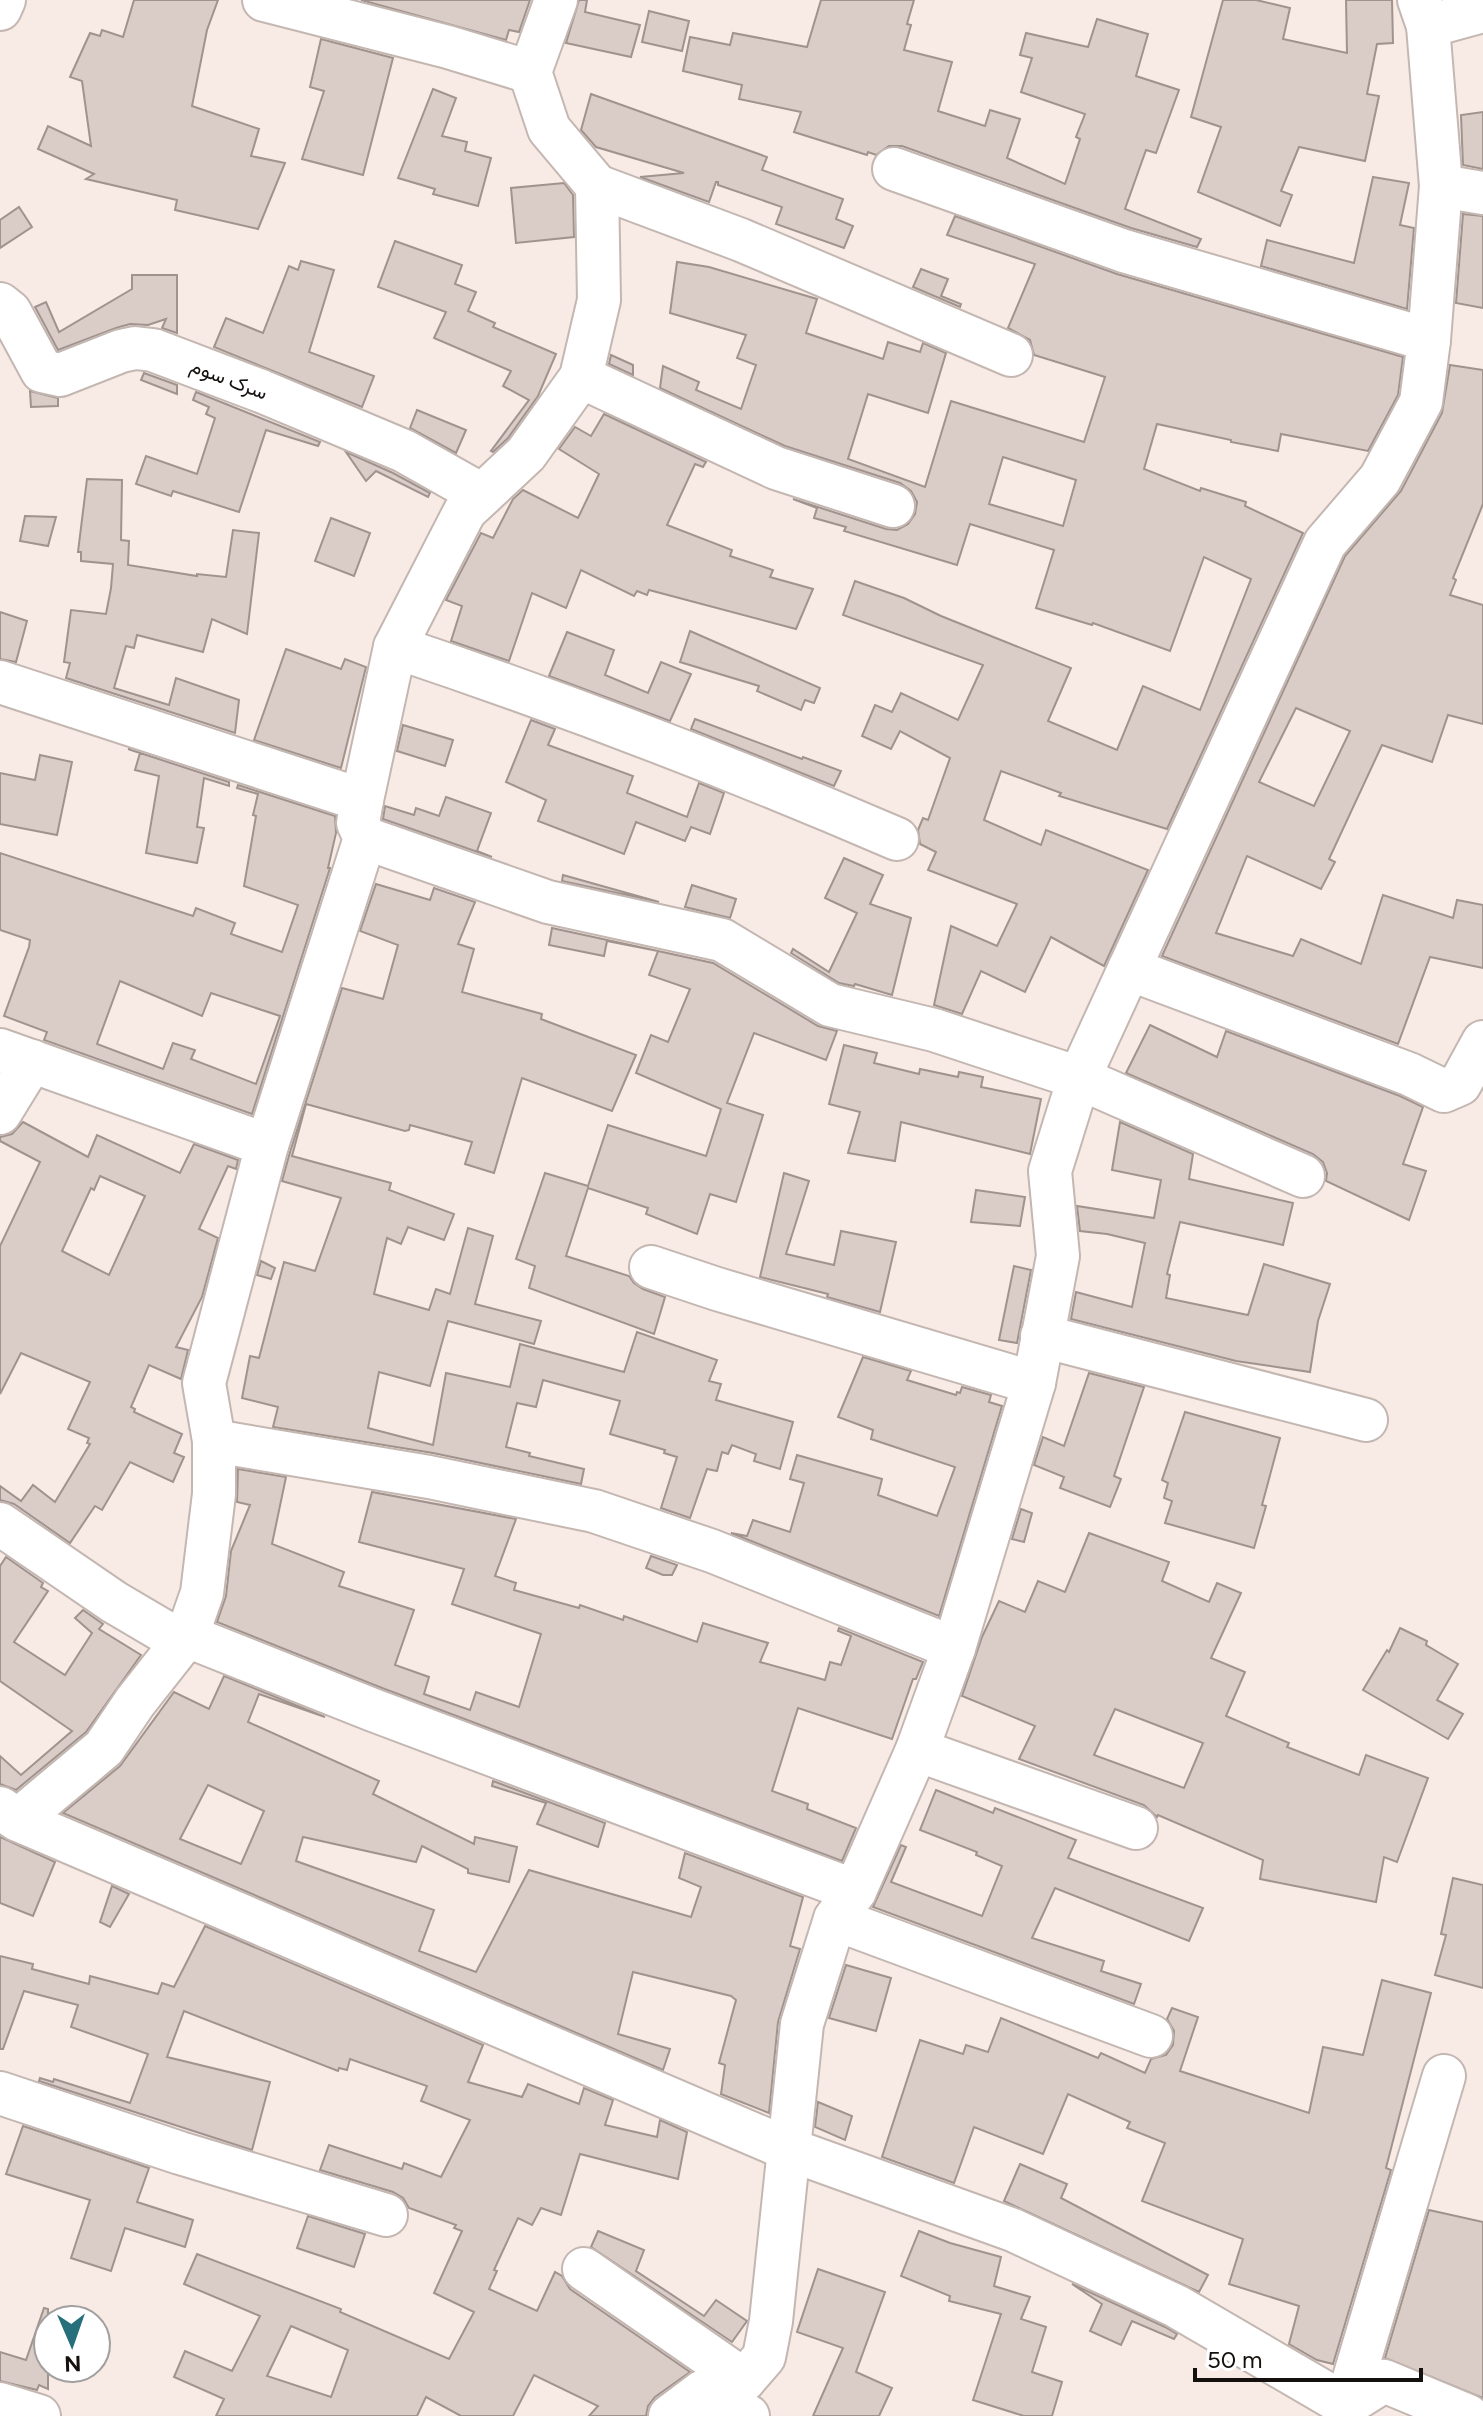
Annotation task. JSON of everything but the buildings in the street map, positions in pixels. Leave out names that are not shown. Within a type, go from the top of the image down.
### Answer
[{"type":"street","points":[[0,9],[4,0]]},
{"type":"street","points":[[264,0],[448,47],[530,72]]},
{"type":"street","points":[[556,0],[530,72],[549,129],[597,186],[741,240],[1011,355]]},
{"type":"street","points":[[746,2398],[764,2357],[769,2333],[802,2024],[845,1905],[917,1750],[954,1648],[1034,1383],[1058,1256],[1050,1171],[1079,1078],[1325,543],[1380,479],[1421,402],[1441,186],[1424,13],[1483,11]]},
{"type":"street","points":[[894,169],[1124,251],[1429,340]]},
{"type":"street","points":[[9,1814],[104,1748],[135,1702],[187,1636],[202,1593],[214,1494],[214,1441],[204,1383],[267,1145],[363,819],[395,647],[465,511],[526,454],[581,377],[599,300],[597,186]]},
{"type":"street","points":[[1441,186],[1483,193]]},
{"type":"street","name":"سرک سوم","points":[[0,304],[10,312],[42,371],[60,375],[121,351],[135,348],[153,350],[404,451],[482,495]]},
{"type":"street","points":[[581,377],[776,468],[893,506]]},
{"type":"street","points":[[395,647],[553,701],[789,792],[897,839]]},
{"type":"street","points":[[0,682],[363,819],[548,902],[722,940],[830,1005],[934,1030],[1079,1078],[1303,1176]]},
{"type":"street","points":[[1129,969],[1409,1074],[1444,1091],[1460,1084],[1483,1042]]},
{"type":"street","points":[[0,1113],[16,1055],[267,1145]]},
{"type":"street","points":[[651,1267],[1034,1383]]},
{"type":"street","points":[[1042,1336],[1366,1420]]},
{"type":"street","points":[[214,1441],[429,1477],[594,1511],[712,1551],[954,1648]]},
{"type":"street","points":[[0,1524],[125,1609],[170,1635],[187,1636],[388,1716],[845,1905],[1151,2036]]},
{"type":"street","points":[[917,1750],[1136,1828]]},
{"type":"street","points":[[9,1814],[788,2149],[1013,2230],[1176,2306],[1346,2405]]},
{"type":"street","points":[[1346,2405],[1444,2076]]},
{"type":"street","points":[[0,2093],[180,2153],[386,2215]]},
{"type":"street","points":[[584,2269],[746,2398]]},
{"type":"street","points":[[1346,2405],[1384,2381],[1468,2416]]},
{"type":"street","points":[[686,2404],[746,2398]]},
{"type":"street","points":[[0,2404],[39,2416]]}]
